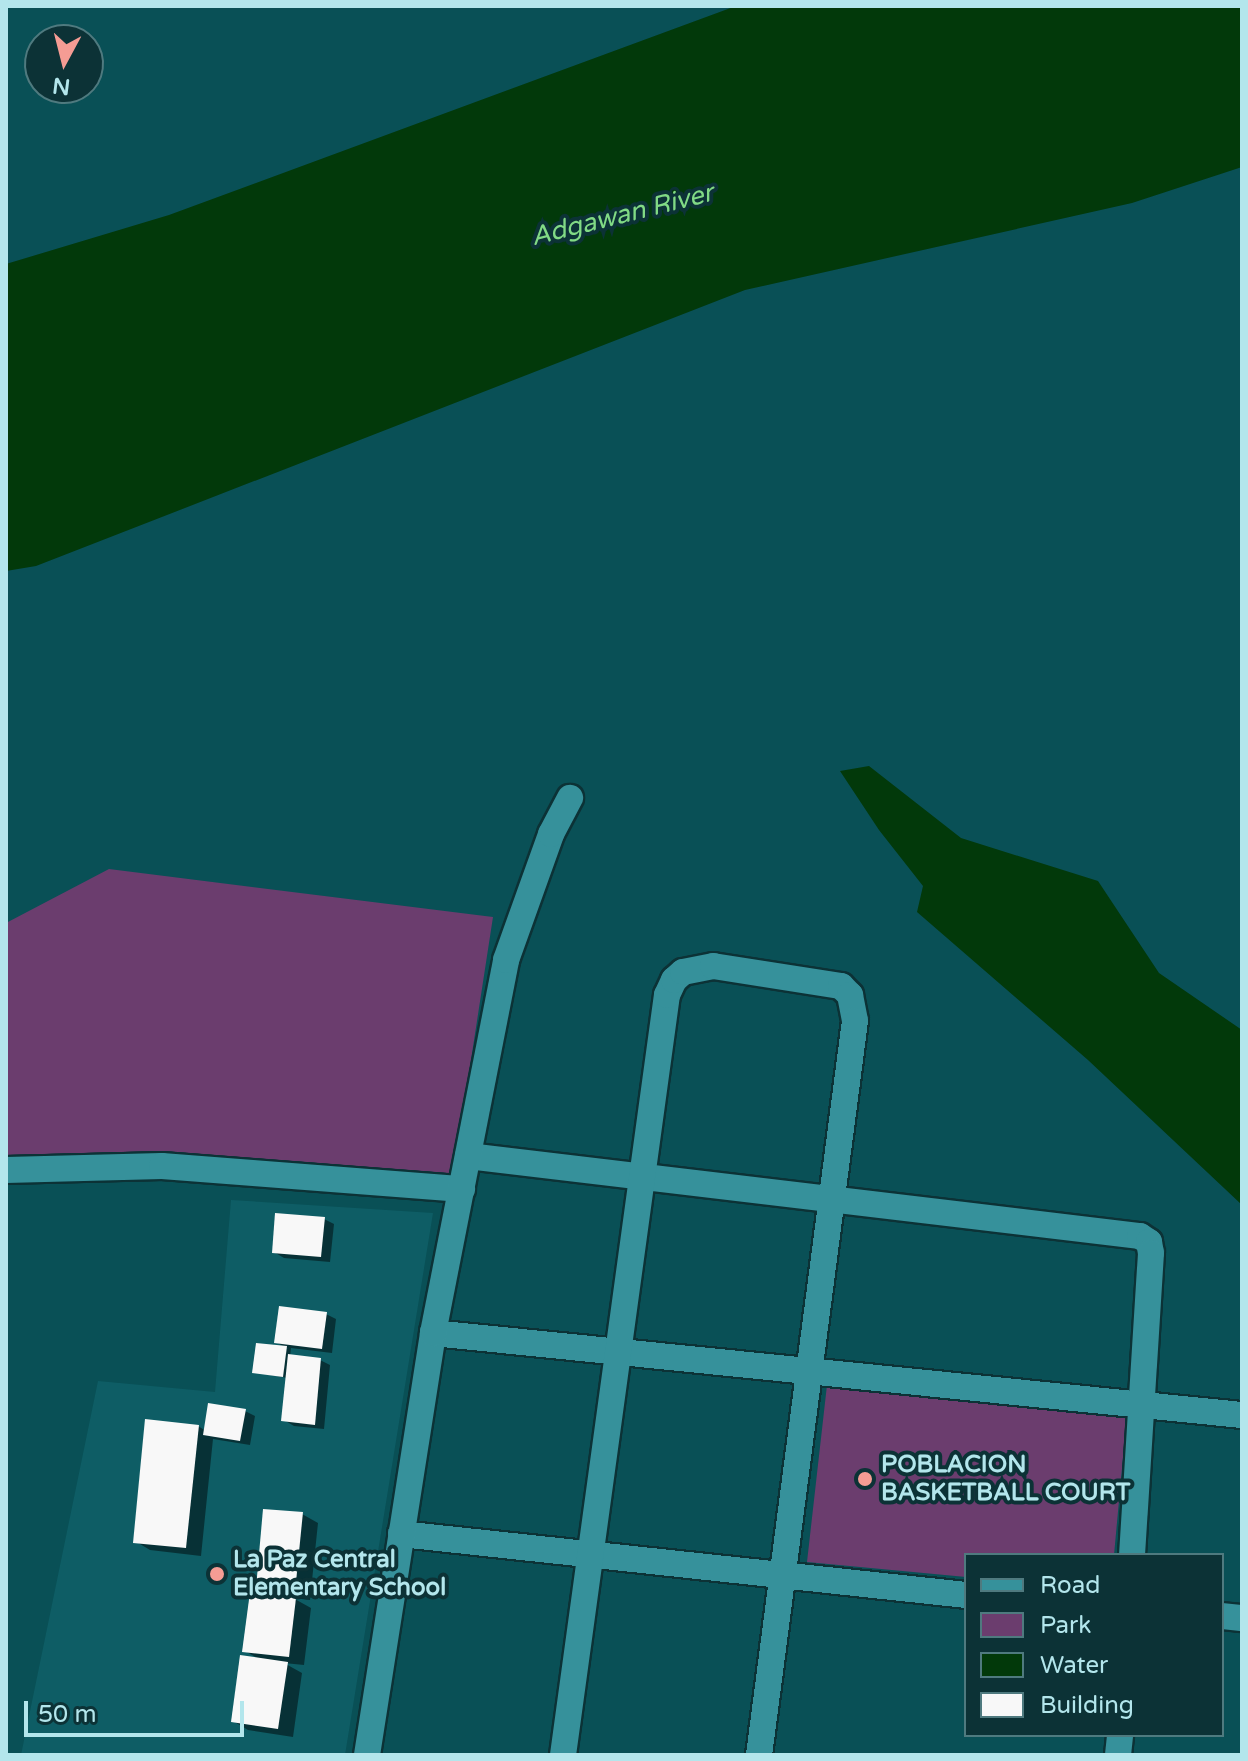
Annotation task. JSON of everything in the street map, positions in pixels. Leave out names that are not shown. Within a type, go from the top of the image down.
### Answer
[{"type":"street","points":[[367,1755],[433,1333],[506,960],[551,834],[570,798]]},
{"type":"street","points":[[563,1755],[616,1349],[667,995],[674,980],[683,972],[695,968],[728,968],[827,981],[841,986],[850,995],[855,1021],[759,1755]]},
{"type":"street","points":[[468,1156],[1123,1232],[1149,1242],[1132,1553]]},
{"type":"street","points":[[6,1170],[162,1166],[462,1189]]},
{"type":"street","points":[[433,1333],[616,1349],[1242,1415]]},
{"type":"street","points":[[401,1534],[588,1557],[964,1595]]},
{"type":"shaded area","name":"La Paz Central Elementary School","points":[[231,1200],[433,1213],[345,1755],[21,1755],[98,1381],[215,1392]]},
{"type":"green space","points":[[109,869],[493,917],[453,1177],[177,1154],[6,1155],[6,923]]},
{"type":"green space","points":[[827,1385],[1127,1414],[1114,1553],[964,1553],[964,1577],[807,1562]]},
{"type":"water","name":"Adgawan River","points":[[736,6],[1242,6],[1242,167],[1132,203],[745,290],[36,566],[6,571],[6,264],[169,215]]},
{"type":"water","points":[[869,766],[961,838],[1098,881],[1159,973],[1242,1030],[1242,1205],[1088,1060],[917,912],[923,886],[879,830],[840,771]]},
{"type":"building","points":[[275,1213],[325,1217],[321,1257],[272,1253]]},
{"type":"building","points":[[279,1306],[327,1312],[322,1349],[274,1343]]},
{"type":"building","points":[[256,1343],[287,1346],[283,1377],[252,1373]]},
{"type":"building","points":[[288,1354],[321,1358],[315,1425],[281,1421]]},
{"type":"building","points":[[208,1403],[246,1409],[240,1441],[203,1435]]},
{"type":"building","points":[[145,1419],[199,1425],[186,1548],[133,1543]]},
{"type":"building","points":[[263,1509],[303,1512],[295,1592],[256,1588]]},
{"type":"building","points":[[250,1592],[296,1598],[289,1657],[242,1652]]},
{"type":"building","points":[[240,1655],[288,1662],[278,1729],[231,1722]]},
{"type":"place","name":"POBLACION BASKETBALL COURT","points":[[865,1479]]},
{"type":"place","name":"La Paz Central Elementary School","points":[[217,1574]]}]
